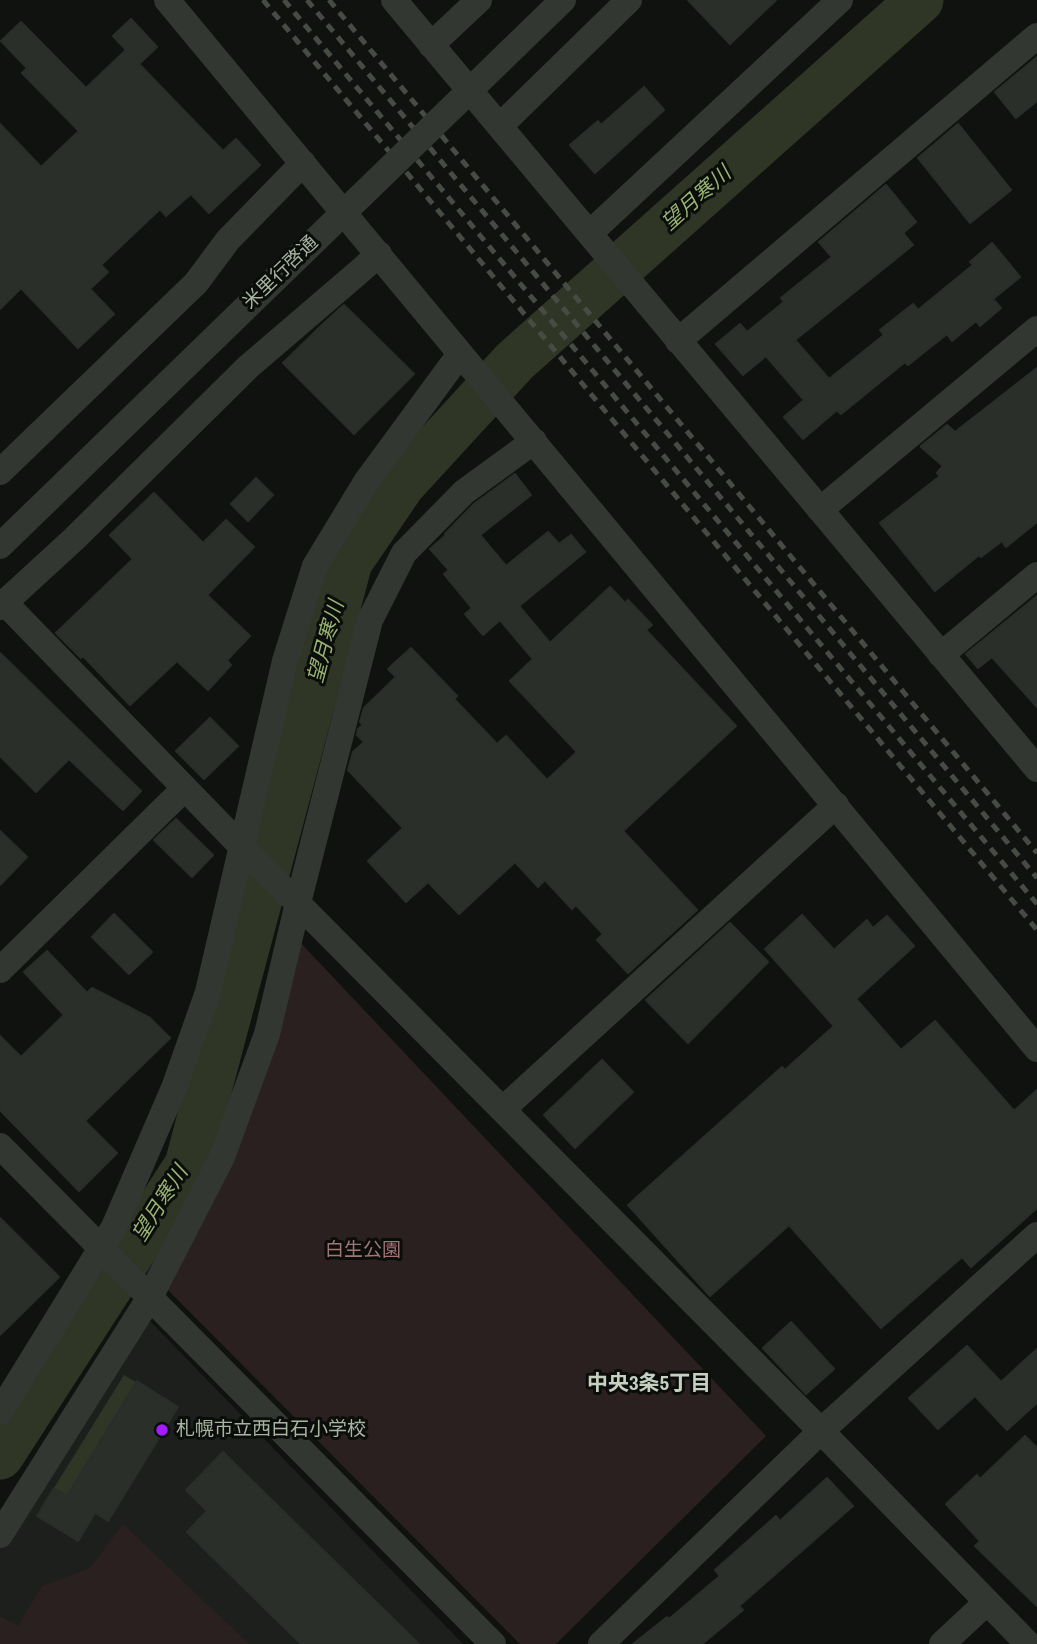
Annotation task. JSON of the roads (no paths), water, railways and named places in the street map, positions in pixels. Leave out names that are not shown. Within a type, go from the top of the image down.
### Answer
[{"type":"street","points":[[167,0],[1037,1049]]},
{"type":"street","points":[[394,0],[1037,769]]},
{"type":"street","points":[[431,45],[479,0]]},
{"type":"street","name":"米里行啓通","points":[[0,546],[562,0]]},
{"type":"street","points":[[499,126],[629,0]]},
{"type":"street","points":[[590,233],[840,0]]},
{"type":"street","points":[[678,341],[1037,36]]},
{"type":"street","points":[[0,472],[196,283],[228,240],[303,163]]},
{"type":"street","points":[[379,254],[248,367],[74,539],[2,605],[821,1431],[1028,1644]]},
{"type":"street","points":[[820,510],[1037,329]]},
{"type":"street","points":[[0,1412],[107,1252],[114,1227],[174,1088],[204,1004],[249,854],[285,661],[315,566],[366,482],[460,354]]},
{"type":"street","points":[[0,1535],[222,1157],[267,1034],[293,898],[370,620],[404,553],[464,492],[528,435]]},
{"type":"street","points":[[941,655],[1037,575]]},
{"type":"street","points":[[0,970],[185,788]]},
{"type":"street","points":[[503,1109],[836,805]]},
{"type":"street","points":[[0,1146],[493,1644]]},
{"type":"street","points":[[601,1644],[821,1431],[1037,1235]]},
{"type":"street","points":[[942,1644],[987,1602]]},
{"type":"waterway","name":"望月寒川","points":[[0,1456],[188,1165],[349,562],[402,484],[515,361],[920,0]]},
{"type":"railway","points":[[263,0],[1037,930]]},
{"type":"railway","points":[[284,0],[1037,904]]},
{"type":"railway","points":[[307,0],[1037,878]]},
{"type":"railway","points":[[329,0],[1037,853]]},
{"type":"place","name":"札幌市立西白石小学校","points":[[162,1430]]},
{"type":"district","name":"中央3条5丁目","points":[[649,1384]]},
{"type":"park label","name":"白生公園","points":[[363,1251]]}]
